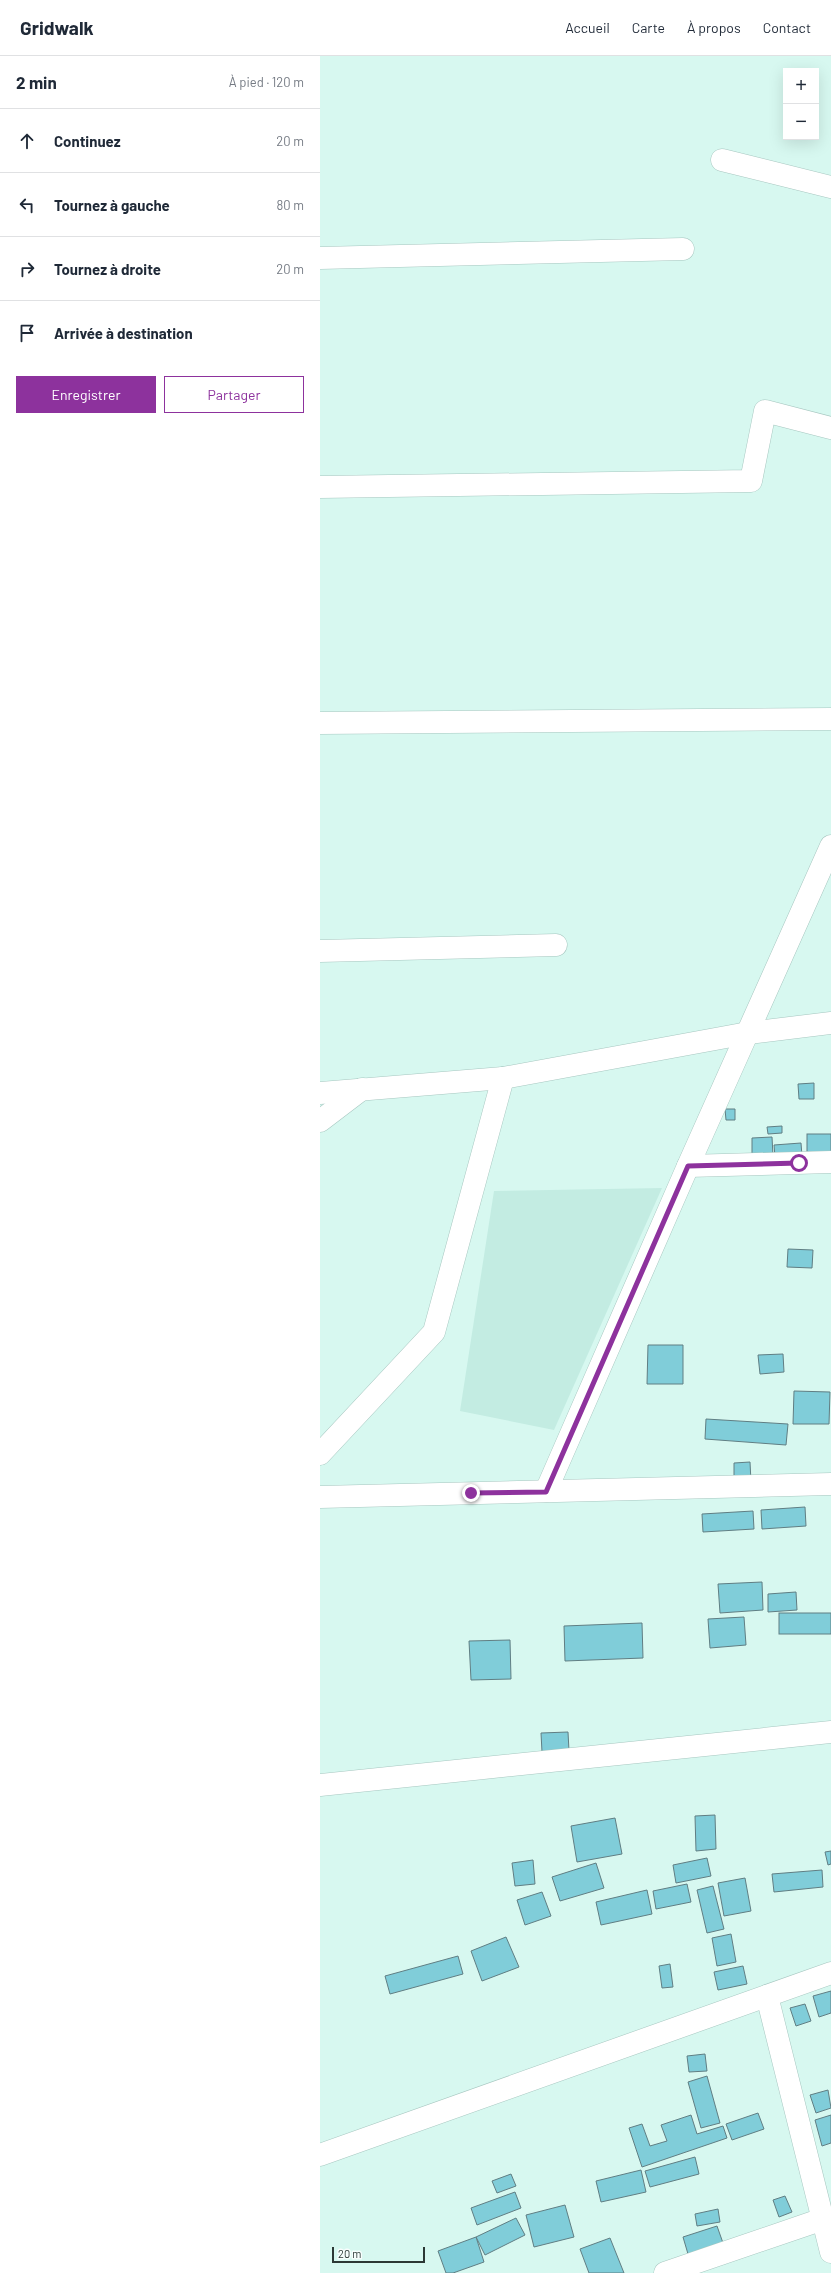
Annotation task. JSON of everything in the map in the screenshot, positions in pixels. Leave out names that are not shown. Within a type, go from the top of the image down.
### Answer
[{"type":"street","points":[[722,160],[831,187]]},
{"type":"street","points":[[320,258],[683,249]]},
{"type":"street","points":[[320,488],[751,481],[765,411],[831,428]]},
{"type":"street","points":[[320,723],[831,719]]},
{"type":"street","points":[[546,1492],[688,1166],[831,846]]},
{"type":"street","points":[[320,951],[556,945]]},
{"type":"street","points":[[320,1093],[503,1078],[748,1033],[831,1022]]},
{"type":"street","points":[[320,1454],[434,1332],[503,1078]]},
{"type":"street","points":[[320,1120],[362,1089]]},
{"type":"street","points":[[688,1166],[831,1162]]},
{"type":"street","points":[[320,1497],[831,1484]]},
{"type":"street","points":[[320,1785],[831,1732]]},
{"type":"street","points":[[320,2155],[831,1973]]},
{"type":"street","points":[[766,1996],[831,2252]]},
{"type":"street","points":[[665,2273],[823,2219]]},
{"type":"shaded area","points":[[662,1188],[554,1430],[460,1411],[494,1191]]},
{"type":"building","points":[[814,1083],[814,1099],[799,1099],[798,1084]]},
{"type":"building","points":[[725,1109],[735,1109],[735,1120],[726,1120]]},
{"type":"building","points":[[782,1126],[782,1133],[768,1134],[767,1127]]},
{"type":"building","points":[[807,1134],[831,1134],[831,1152],[807,1152]]},
{"type":"building","points":[[772,1137],[773,1156],[752,1156],[752,1138]]},
{"type":"building","points":[[801,1143],[802,1156],[775,1157],[774,1145]]},
{"type":"building","points":[[788,1249],[813,1250],[812,1268],[787,1267]]},
{"type":"building","points":[[648,1345],[683,1345],[683,1384],[647,1384]]},
{"type":"building","points":[[783,1354],[784,1372],[760,1374],[758,1355]]},
{"type":"building","points":[[794,1391],[830,1392],[829,1424],[793,1424]]},
{"type":"building","points":[[706,1419],[788,1424],[786,1445],[705,1439]]},
{"type":"building","points":[[750,1462],[751,1482],[734,1482],[734,1463]]},
{"type":"building","points":[[805,1507],[806,1526],[762,1529],[761,1510]]},
{"type":"building","points":[[753,1511],[754,1529],[703,1532],[702,1514]]},
{"type":"building","points":[[762,1582],[763,1610],[720,1613],[718,1584]]},
{"type":"building","points":[[796,1592],[797,1610],[768,1612],[768,1594]]},
{"type":"building","points":[[779,1613],[831,1613],[831,1634],[779,1634]]},
{"type":"building","points":[[744,1617],[746,1645],[710,1648],[708,1619]]},
{"type":"building","points":[[642,1623],[643,1658],[565,1661],[564,1626]]},
{"type":"building","points":[[510,1640],[511,1679],[471,1680],[469,1641]]},
{"type":"building","points":[[568,1732],[569,1751],[542,1752],[541,1733]]},
{"type":"building","points":[[715,1815],[716,1849],[696,1851],[695,1816]]},
{"type":"building","points":[[615,1818],[622,1854],[577,1862],[571,1826]]},
{"type":"building","points":[[831,1851],[831,1864],[828,1865],[825,1852]]},
{"type":"building","points":[[707,1858],[711,1876],[676,1883],[673,1865]]},
{"type":"building","points":[[533,1860],[535,1884],[515,1886],[512,1863]]},
{"type":"building","points":[[596,1863],[604,1888],[560,1901],[552,1877]]},
{"type":"building","points":[[822,1870],[823,1887],[774,1892],[772,1874]]},
{"type":"building","points":[[745,1878],[751,1911],[724,1916],[718,1883]]},
{"type":"building","points":[[687,1884],[691,1902],[656,1909],[653,1891]]},
{"type":"building","points":[[713,1886],[724,1929],[707,1933],[697,1890]]},
{"type":"building","points":[[647,1890],[652,1914],[601,1925],[596,1902]]},
{"type":"building","points":[[542,1892],[551,1916],[525,1925],[517,1900]]},
{"type":"building","points":[[731,1934],[736,1962],[717,1966],[712,1938]]},
{"type":"building","points":[[506,1937],[519,1967],[482,1981],[471,1951]]},
{"type":"building","points":[[458,1956],[463,1974],[390,1994],[385,1976]]},
{"type":"building","points":[[670,1964],[673,1987],[662,1988],[659,1966]]},
{"type":"building","points":[[743,1966],[747,1984],[718,1990],[714,1972]]},
{"type":"building","points":[[831,1991],[831,2013],[819,2017],[813,1996]]},
{"type":"building","points":[[805,2004],[811,2021],[796,2026],[790,2008]]},
{"type":"building","points":[[705,2054],[707,2071],[689,2072],[687,2056]]},
{"type":"building","points":[[707,2076],[720,2123],[701,2128],[688,2082]]},
{"type":"building","points":[[828,2090],[831,2108],[816,2113],[810,2095]]},
{"type":"building","points":[[758,2113],[764,2129],[732,2140],[726,2124]]},
{"type":"building","points":[[691,2115],[697,2134],[723,2126],[727,2138],[642,2167],[629,2128],[642,2124],[650,2146],[667,2141],[661,2125]]},
{"type":"building","points":[[831,2115],[831,2143],[822,2146],[815,2120]]},
{"type":"building","points":[[695,2157],[699,2174],[650,2187],[645,2171]]},
{"type":"building","points":[[641,2170],[646,2192],[601,2202],[596,2181]]},
{"type":"building","points":[[511,2174],[516,2186],[497,2193],[492,2181]]},
{"type":"building","points":[[515,2192],[521,2208],[477,2225],[471,2208]]},
{"type":"building","points":[[785,2196],[792,2212],[779,2217],[773,2200]]},
{"type":"building","points":[[565,2205],[574,2237],[534,2247],[526,2215]]},
{"type":"building","points":[[718,2209],[720,2222],[697,2226],[695,2214]]},
{"type":"building","points":[[516,2218],[525,2235],[485,2255],[476,2237]]},
{"type":"building","points":[[717,2226],[723,2243],[688,2254],[683,2237]]},
{"type":"building","points":[[476,2237],[484,2262],[453,2273],[446,2273],[438,2251]]},
{"type":"building","points":[[610,2238],[624,2273],[589,2273],[580,2249]]},
{"type":"route","points":[[471,1493],[546,1492],[688,1166],[799,1163]]}]
